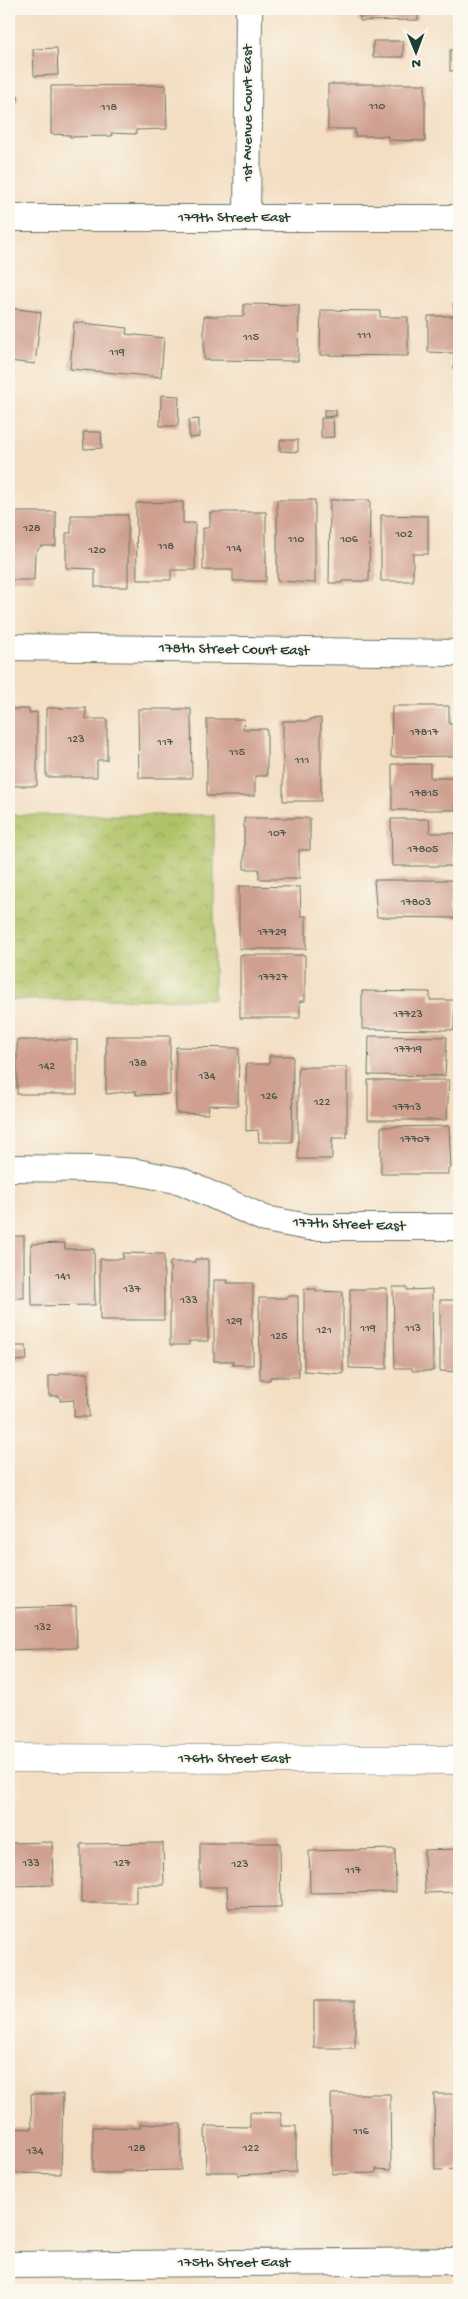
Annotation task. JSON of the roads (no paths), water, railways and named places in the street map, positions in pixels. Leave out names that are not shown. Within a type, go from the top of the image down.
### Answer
[{"type":"main road","name":"176th Street East","points":[[9,1758],[459,1760]]},
{"type":"street","name":"1st Avenue Court East","points":[[247,218],[249,9]]},
{"type":"street","name":"179th Street East","points":[[9,218],[459,218]]},
{"type":"street","name":"178th Street Court East","points":[[9,647],[459,653]]},
{"type":"street","name":"177th Street East","points":[[9,1168],[136,1172],[181,1181],[266,1220],[308,1227],[459,1227]]},
{"type":"street","name":"175th Street East","points":[[9,2265],[459,2262]]}]
